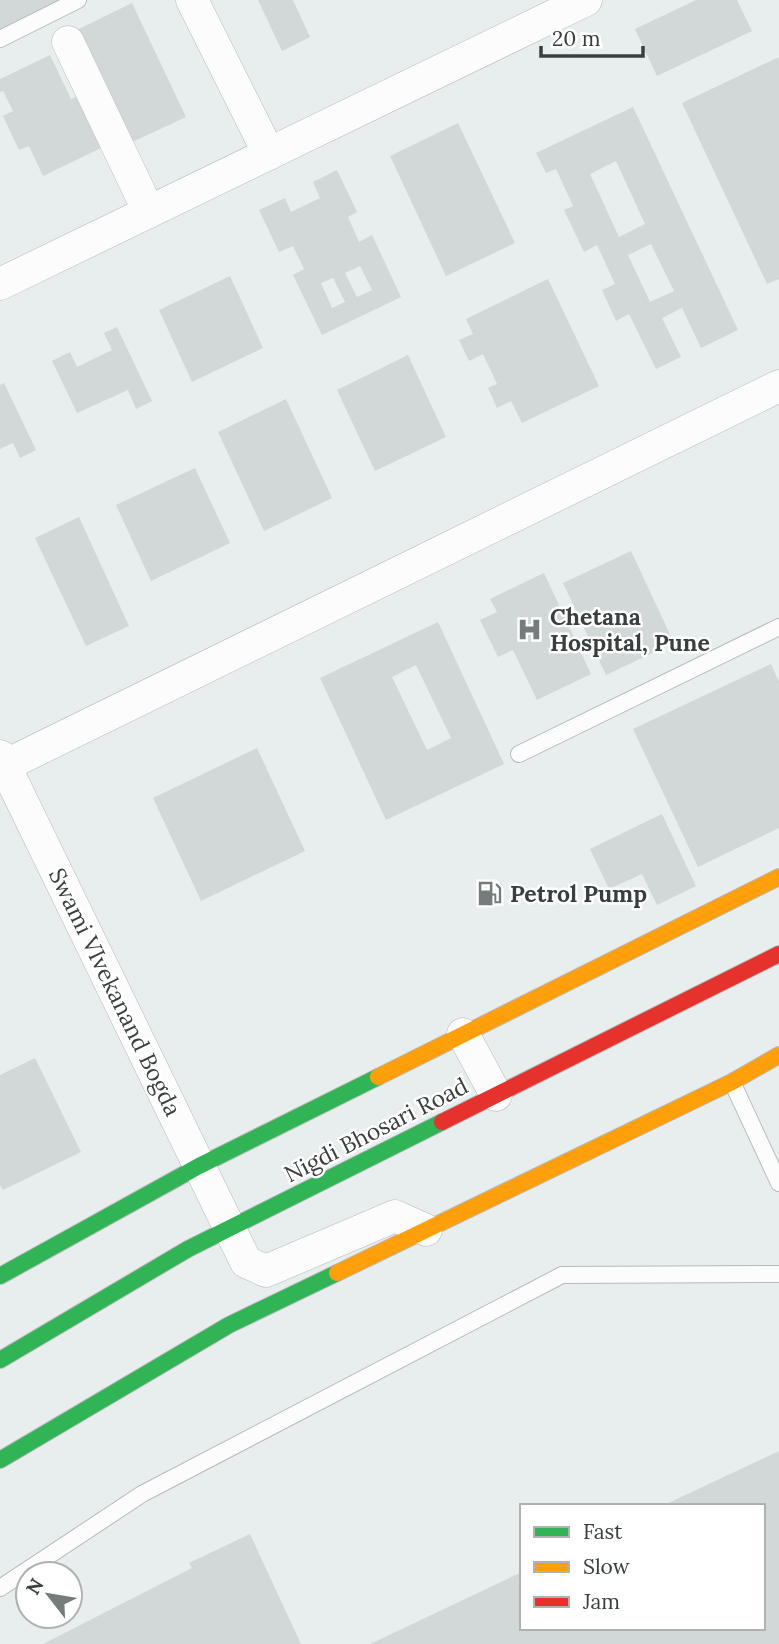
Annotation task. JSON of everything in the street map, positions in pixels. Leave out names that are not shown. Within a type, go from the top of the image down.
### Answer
[{"type":"main road","points":[[0,1276],[199,1166],[779,877]]},
{"type":"main road","name":"Nigdi Bhosari Road","points":[[0,1360],[188,1249],[779,954]]},
{"type":"main road","points":[[0,1460],[229,1325],[732,1082],[779,1055]]},
{"type":"street","points":[[192,0],[269,154]]},
{"type":"street","points":[[0,284],[586,0]]},
{"type":"street","points":[[68,42],[149,212]]},
{"type":"street","points":[[2,763],[779,386]]},
{"type":"street","name":"Swami VIvekanand Bogda","points":[[2,763],[246,1262],[266,1271],[394,1216],[426,1230]]},
{"type":"street","points":[[463,1034],[496,1096]]},
{"type":"lane","points":[[0,39],[78,0]]},
{"type":"lane","points":[[519,754],[779,627]]},
{"type":"lane","points":[[732,1082],[779,1183]]},
{"type":"lane","points":[[0,1588],[142,1494],[562,1275],[779,1274]]},
{"type":"building","points":[[0,0],[64,0],[0,30]]},
{"type":"building","points":[[258,0],[293,0],[310,37],[282,51]]},
{"type":"building","points":[[696,0],[737,0],[752,31],[657,76],[635,29]]},
{"type":"building","points":[[132,3],[186,117],[128,144],[75,31]]},
{"type":"building","points":[[50,55],[71,99],[80,95],[101,148],[43,176],[29,146],[19,150],[3,116],[13,111],[3,91],[0,92],[0,79]]},
{"type":"building","points":[[779,57],[779,279],[767,284],[682,103]]},
{"type":"building","points":[[633,107],[738,330],[701,348],[682,308],[662,318],[681,357],[656,369],[629,314],[616,321],[602,290],[615,284],[597,245],[584,252],[564,210],[573,206],[556,169],[546,173],[536,153]],"holes":[[[616,161],[645,224],[619,237],[590,174]],[[651,244],[674,291],[650,302],[628,255]]]},
{"type":"building","points":[[458,123],[515,243],[446,276],[390,156]]},
{"type":"building","points":[[337,170],[357,212],[348,217],[359,242],[372,235],[401,297],[322,335],[293,275],[304,269],[293,246],[279,252],[259,210],[285,198],[291,212],[320,198],[313,182]],"holes":[[[360,266],[372,290],[357,297],[345,273]],[[333,278],[345,302],[332,308],[321,283]]]},
{"type":"building","points":[[230,276],[263,348],[192,382],[159,310]]},
{"type":"building","points":[[548,279],[599,386],[522,423],[511,401],[497,408],[488,388],[497,384],[483,354],[469,361],[459,340],[473,334],[466,319]]},
{"type":"building","points":[[117,327],[152,401],[136,409],[128,390],[77,413],[52,361],[70,352],[77,367],[112,350],[104,333]]},
{"type":"building","points":[[408,355],[446,437],[375,471],[337,390]]},
{"type":"building","points":[[4,383],[36,450],[20,458],[13,443],[0,449],[0,385]]},
{"type":"building","points":[[286,399],[332,498],[264,531],[218,432]]},
{"type":"building","points":[[195,468],[230,543],[151,581],[116,505]]},
{"type":"building","points":[[79,517],[129,626],[86,646],[35,538]]},
{"type":"building","points":[[631,551],[674,643],[606,675],[563,583]]},
{"type":"building","points":[[544,573],[591,674],[537,700],[513,650],[498,657],[480,620],[497,612],[490,599]]},
{"type":"building","points":[[438,622],[504,764],[386,820],[320,678]],"holes":[[[416,665],[451,738],[427,750],[392,677]]]},
{"type":"building","points":[[771,664],[779,682],[779,828],[698,867],[633,729]]},
{"type":"building","points":[[257,748],[305,851],[201,901],[153,798]]},
{"type":"building","points":[[662,814],[696,886],[657,905],[642,874],[609,889],[590,849]]},
{"type":"building","points":[[35,1058],[81,1152],[3,1190],[0,1185],[0,1075]]},
{"type":"building","points":[[779,1451],[779,1644],[370,1644],[520,1573],[520,1630],[765,1630],[765,1504],[666,1504]]},
{"type":"building","points":[[250,1534],[301,1644],[43,1644],[70,1630],[84,1630],[84,1623],[192,1568],[189,1563]]},
{"type":"traffic: fast","points":[[0,1276],[199,1166],[378,1077]]},
{"type":"traffic: fast","points":[[0,1360],[188,1249],[442,1122]]},
{"type":"traffic: fast","points":[[0,1460],[229,1325],[337,1273]]},
{"type":"traffic: slow","points":[[378,1077],[779,877]]},
{"type":"traffic: slow","points":[[337,1273],[732,1082],[779,1055]]},
{"type":"traffic: jam","points":[[442,1122],[779,954]]},
{"type":"place","name":"Chetana Hospital, Pune","points":[[530,630]]},
{"type":"place","name":"Petrol Pump","points":[[490,894]]}]
